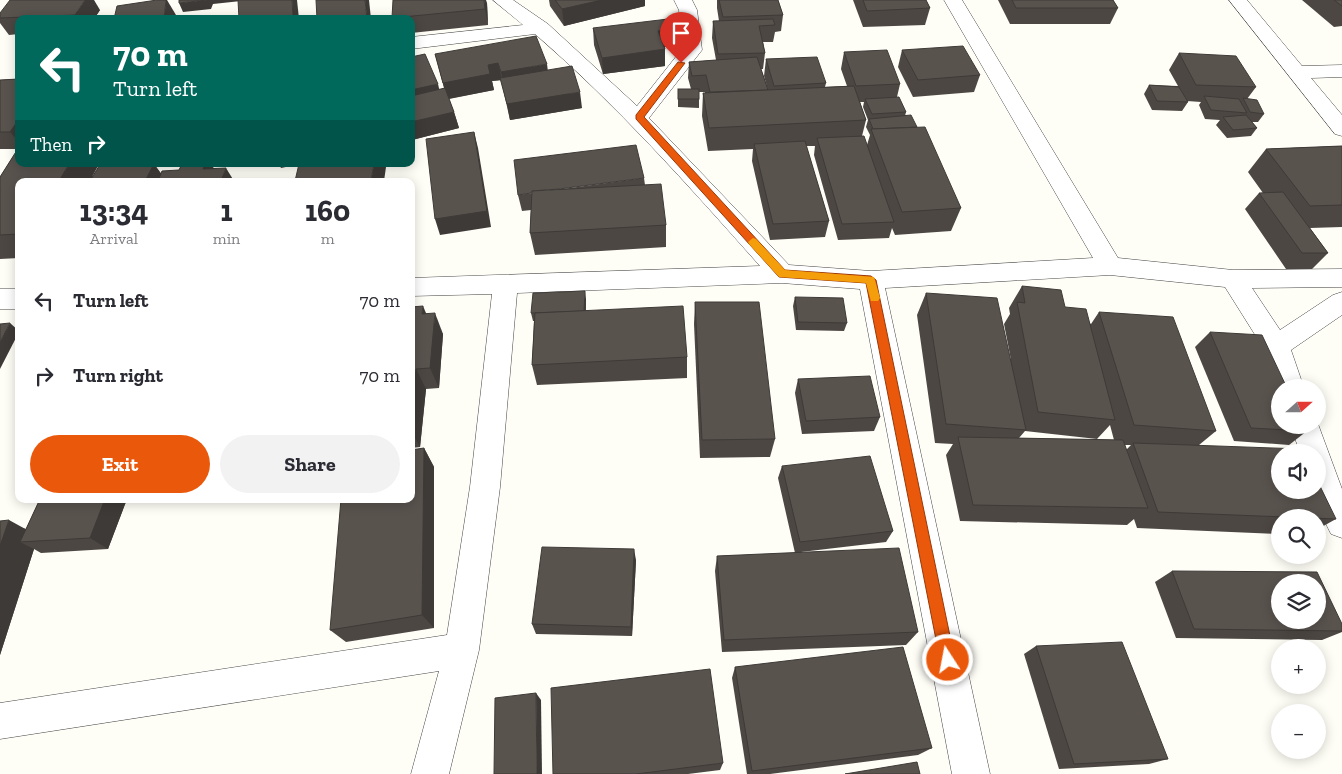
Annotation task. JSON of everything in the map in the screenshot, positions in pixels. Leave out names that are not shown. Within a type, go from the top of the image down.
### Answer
[{"type":"street","points":[[502,0],[541,28],[639,117],[782,274]]},
{"type":"street","points":[[639,117],[692,50],[688,10],[683,0]]},
{"type":"street","points":[[953,0],[1110,266]]},
{"type":"street","points":[[1238,0],[1342,129]]},
{"type":"street","points":[[415,43],[541,28]]},
{"type":"street","points":[[1297,72],[1342,71]]},
{"type":"street","points":[[415,287],[782,274],[871,280],[1110,266],[1233,279],[1342,278]]},
{"type":"street","points":[[1233,279],[1276,346],[1287,379]]},
{"type":"street","points":[[871,280],[970,774]]},
{"type":"street","points":[[430,774],[462,650],[485,487],[505,285]]},
{"type":"street","points":[[0,299],[15,299]]},
{"type":"street","points":[[1276,346],[1342,302]]},
{"type":"street","points":[[1326,486],[1335,512],[1342,524]]},
{"type":"street","points":[[0,721],[462,650]]},
{"type":"building","points":[[10,0],[85,0],[75,15],[15,15],[15,17],[0,18],[0,13]]},
{"type":"building","points":[[166,0],[164,15],[115,15],[117,6]]},
{"type":"building","points":[[179,0],[207,0],[179,3]]},
{"type":"building","points":[[238,0],[292,0],[293,15],[239,15]]},
{"type":"building","points":[[316,0],[365,0],[367,15],[317,15]]},
{"type":"building","points":[[393,0],[484,0],[485,9],[415,16],[392,15]]},
{"type":"building","points":[[555,0],[602,0],[562,9]]},
{"type":"building","points":[[719,0],[778,0],[783,15],[723,17]]},
{"type":"building","points":[[863,0],[926,0],[930,8],[867,11]]},
{"type":"building","points":[[1012,0],[1113,0],[1118,8],[1016,8]]},
{"type":"building","points":[[1334,0],[1342,0],[1342,6]]},
{"type":"building","points":[[668,19],[672,29],[658,31],[665,49],[602,58],[593,28]]},
{"type":"building","points":[[773,19],[775,25],[759,26],[765,53],[718,54],[713,21]]},
{"type":"building","points":[[536,36],[547,64],[501,72],[498,63],[488,65],[490,74],[443,83],[435,54]]},
{"type":"building","points":[[963,46],[980,75],[918,80],[902,50]]},
{"type":"building","points":[[887,50],[900,84],[856,86],[844,52]]},
{"type":"building","points":[[1179,53],[1236,56],[1256,87],[1196,85]]},
{"type":"building","points":[[425,54],[438,84],[415,89],[415,56]]},
{"type":"building","points":[[757,57],[768,90],[710,92],[706,75],[692,76],[689,62]]},
{"type":"building","points":[[817,57],[826,83],[774,86],[766,59]]},
{"type":"building","points":[[572,66],[580,92],[507,104],[500,78]]},
{"type":"building","points":[[15,79],[15,125],[10,132],[0,132],[0,80]]},
{"type":"building","points":[[1149,85],[1179,87],[1188,102],[1157,101]]},
{"type":"building","points":[[854,86],[866,120],[709,128],[703,93]]},
{"type":"building","points":[[445,88],[454,112],[415,121],[415,95]]},
{"type":"building","points":[[678,89],[699,89],[699,99],[678,99]]},
{"type":"building","points":[[1204,96],[1239,99],[1247,113],[1211,110]]},
{"type":"building","points":[[899,97],[906,112],[872,114],[865,99]]},
{"type":"building","points":[[1243,98],[1257,100],[1264,114],[1250,112]]},
{"type":"building","points":[[911,115],[917,127],[873,129],[869,119]]},
{"type":"building","points":[[1246,115],[1257,128],[1233,130],[1223,117]]},
{"type":"building","points":[[925,127],[961,208],[902,212],[871,129]]},
{"type":"building","points":[[474,132],[487,211],[435,219],[426,139]]},
{"type":"building","points":[[864,136],[894,222],[842,224],[817,138]]},
{"type":"building","points":[[805,141],[829,221],[773,224],[754,144]]},
{"type":"building","points":[[636,145],[644,178],[532,191],[531,193],[518,195],[514,160]]},
{"type":"building","points":[[1342,146],[1342,205],[1310,206],[1266,149]]},
{"type":"building","points":[[15,153],[15,167],[67,167],[61,178],[15,178],[15,234],[0,235],[0,177]]},
{"type":"building","points":[[98,167],[152,167],[147,178],[92,178]]},
{"type":"building","points":[[180,167],[204,167],[203,169],[226,168],[222,178],[159,178],[162,171],[179,170]]},
{"type":"building","points":[[298,167],[373,167],[372,178],[296,178]]},
{"type":"building","points":[[661,184],[666,225],[530,233],[532,191]]},
{"type":"building","points":[[1283,192],[1328,253],[1302,253],[1259,193]]},
{"type":"building","points":[[1022,286],[1061,290],[1065,307],[1086,309],[1115,420],[1038,412],[1017,302],[1025,303]]},
{"type":"building","points":[[585,291],[584,311],[531,313],[533,293]]},
{"type":"building","points":[[926,293],[997,298],[1026,430],[946,424]]},
{"type":"building","points":[[795,297],[843,298],[847,323],[798,322]]},
{"type":"building","points":[[695,302],[759,302],[775,439],[702,440]]},
{"type":"building","points":[[423,306],[422,314],[435,313],[430,368],[416,369],[415,378],[415,307]]},
{"type":"building","points":[[683,306],[687,357],[532,365],[535,313]]},
{"type":"building","points":[[1099,312],[1173,317],[1216,431],[1134,425]]},
{"type":"building","points":[[10,323],[0,342],[0,324]]},
{"type":"building","points":[[1210,332],[1262,335],[1283,379],[1271,379],[1271,429],[1251,428]]},
{"type":"building","points":[[870,376],[880,417],[806,421],[798,379]]},
{"type":"building","points":[[958,437],[1123,440],[1148,508],[973,505]]},
{"type":"building","points":[[1133,443],[1271,448],[1271,499],[1326,498],[1336,519],[1326,519],[1326,509],[1271,509],[1271,516],[1158,512]]},
{"type":"building","points":[[424,448],[422,615],[330,630],[341,503],[415,503],[415,449]]},
{"type":"building","points":[[870,456],[893,531],[800,542],[782,466]]},
{"type":"building","points":[[38,503],[103,503],[90,538],[20,542]]},
{"type":"building","points":[[9,520],[0,546],[0,521]]},
{"type":"building","points":[[542,547],[634,549],[631,627],[532,624]]},
{"type":"building","points":[[899,548],[918,632],[724,640],[717,556]]},
{"type":"building","points":[[1172,571],[1317,572],[1318,574],[1271,574],[1271,629],[1326,629],[1326,591],[1342,624],[1342,631],[1194,629]]},
{"type":"building","points":[[1122,642],[1168,759],[1074,764],[1036,646]]},
{"type":"building","points":[[903,647],[932,748],[752,771],[735,667]]},
{"type":"building","points":[[710,669],[723,763],[636,774],[553,774],[551,688]]},
{"type":"building","points":[[536,693],[537,774],[494,774],[495,698]]},
{"type":"building","points":[[917,762],[920,774],[845,774]]},
{"type":"slow traffic","points":[[753,242],[782,274],[871,280],[874,298]]},
{"type":"route","points":[[681,63],[639,117],[782,274],[871,280],[948,660]]}]
